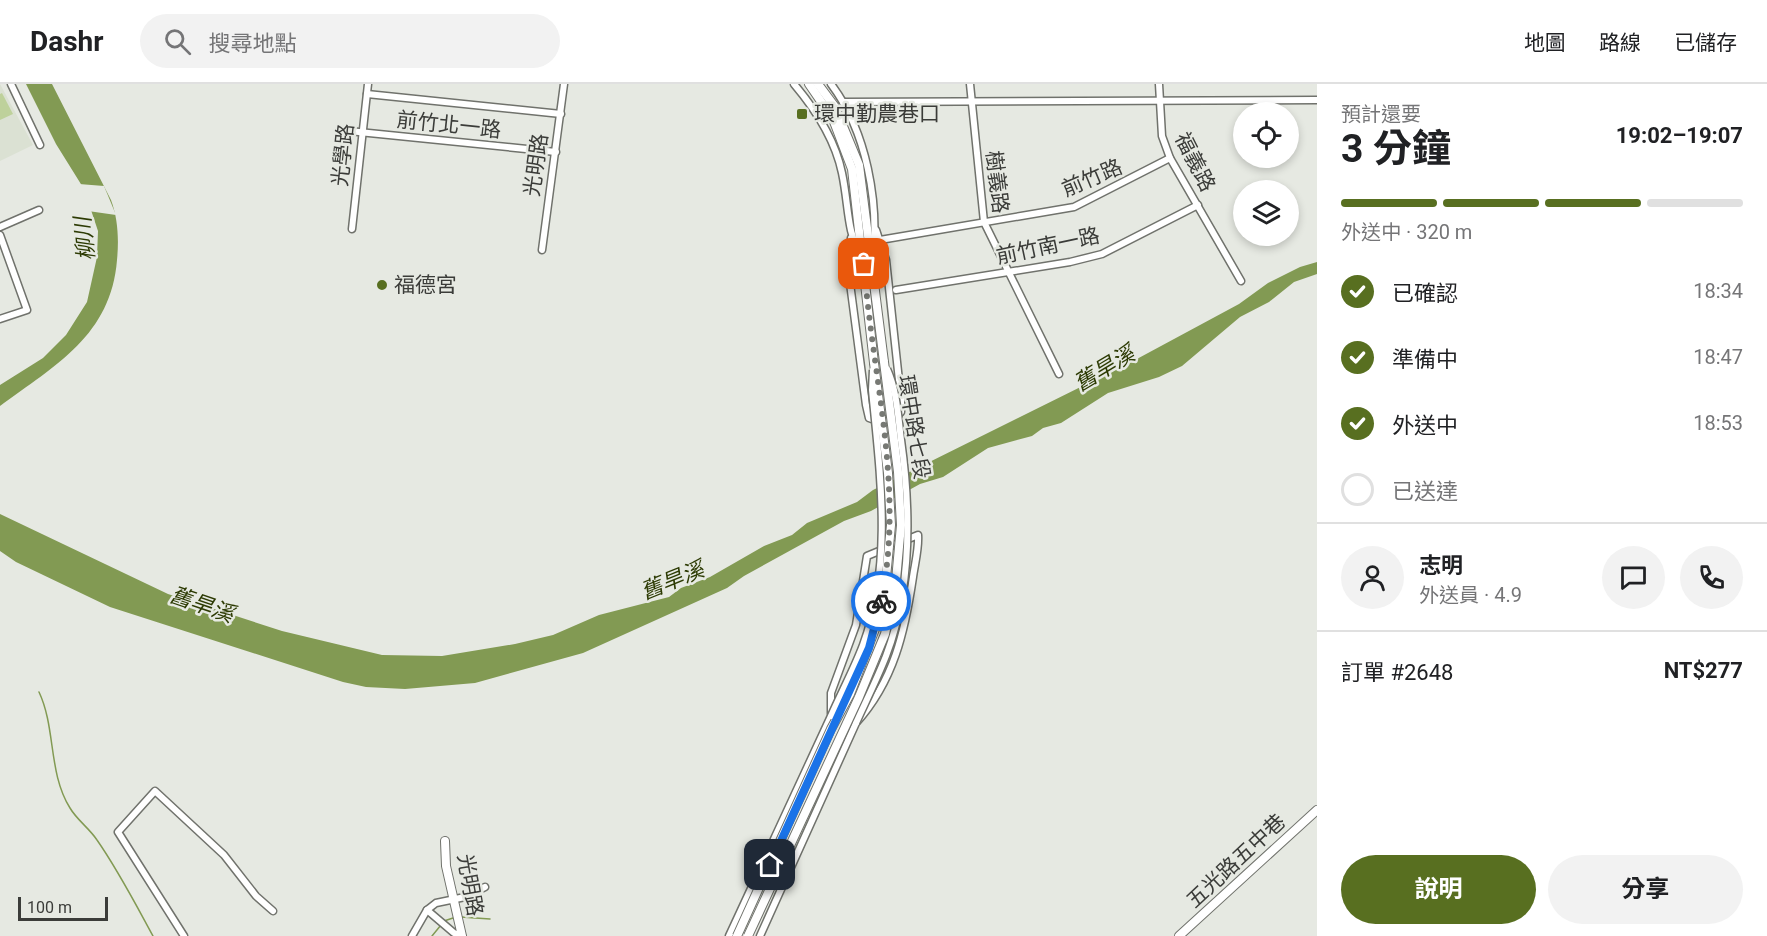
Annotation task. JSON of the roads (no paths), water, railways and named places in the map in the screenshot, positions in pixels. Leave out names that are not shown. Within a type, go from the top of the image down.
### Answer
[{"type":"street","points":[[11,84],[40,145]]},
{"type":"street","name":"光學路","points":[[352,229],[368,84]]},
{"type":"street","name":"光明路","points":[[542,250],[564,84]]},
{"type":"street","name":"環中路七段","points":[[794,84],[814,107],[837,154],[842,172],[851,238],[864,264]]},
{"type":"street","points":[[809,84],[833,119],[859,165]]},
{"type":"street","points":[[818,84],[836,107],[859,165]]},
{"type":"street","points":[[831,84],[843,102],[859,165]]},
{"type":"street","name":"樹義路","points":[[970,84],[984,222],[1059,374]]},
{"type":"street","name":"福義路","points":[[1158,84],[1162,136],[1170,158],[1241,281]]},
{"type":"street","points":[[367,94],[561,114]]},
{"type":"street","points":[[843,102],[1317,100]]},
{"type":"street","name":"前竹北一路","points":[[339,129],[556,152]]},
{"type":"street","name":"前竹路","points":[[880,240],[1074,207],[1170,158]]},
{"type":"street","name":"環中路七段","points":[[859,165],[876,230],[873,263]]},
{"type":"street","name":"環中路七段","points":[[748,936],[885,634],[896,580],[901,525],[898,472],[859,165]]},
{"type":"street","name":"環中路七段","points":[[737,936],[831,729],[850,694],[875,629],[886,578],[891,525],[888,473],[865,278],[859,165]]},
{"type":"street","name":"前竹南一路","points":[[896,290],[1102,254],[1198,205]]},
{"type":"street","points":[[0,227],[39,210]]},
{"type":"street","points":[[851,238],[850,279],[869,418],[873,420],[893,418],[901,412],[886,260],[876,230]]},
{"type":"street","points":[[0,235],[27,310],[0,319]]},
{"type":"street","name":"環中路七段","points":[[760,936],[887,655],[904,581],[909,525],[906,472],[893,386],[884,362]]},
{"type":"street","name":"環中路七段","points":[[729,936],[863,644],[878,576],[883,527],[872,390],[874,363]]},
{"type":"street","points":[[831,716],[831,693],[856,625],[867,556],[918,535],[909,604],[895,660],[873,705],[856,723]]},
{"type":"street","points":[[184,936],[118,832],[155,791],[224,855],[256,896],[273,911]]},
{"type":"street","name":"五光路五中巷","points":[[1179,936],[1317,810]]},
{"type":"street","name":"光明路","points":[[445,841],[446,866],[462,936]]},
{"type":"street","points":[[412,936],[436,903],[465,897],[485,887]]},
{"type":"street","points":[[429,911],[448,928],[462,936]]},
{"type":"waterway","name":"舊旱溪","points":[[39,692],[48,720],[58,780],[63,794],[73,812],[105,851],[153,936]]},
{"type":"waterway","name":"舊旱溪","points":[[461,917],[490,919]]},
{"type":"waterway","name":"舊旱溪","points":[[444,921],[453,918]]},
{"type":"waterway","name":"舊旱溪","points":[[432,936],[441,925]]},
{"type":"place","name":"環中勤農巷口","points":[[802,114]]},
{"type":"place","name":"福德宮","points":[[382,285]]},
{"type":"water label","name":"柳川","points":[[84,239]]}]
